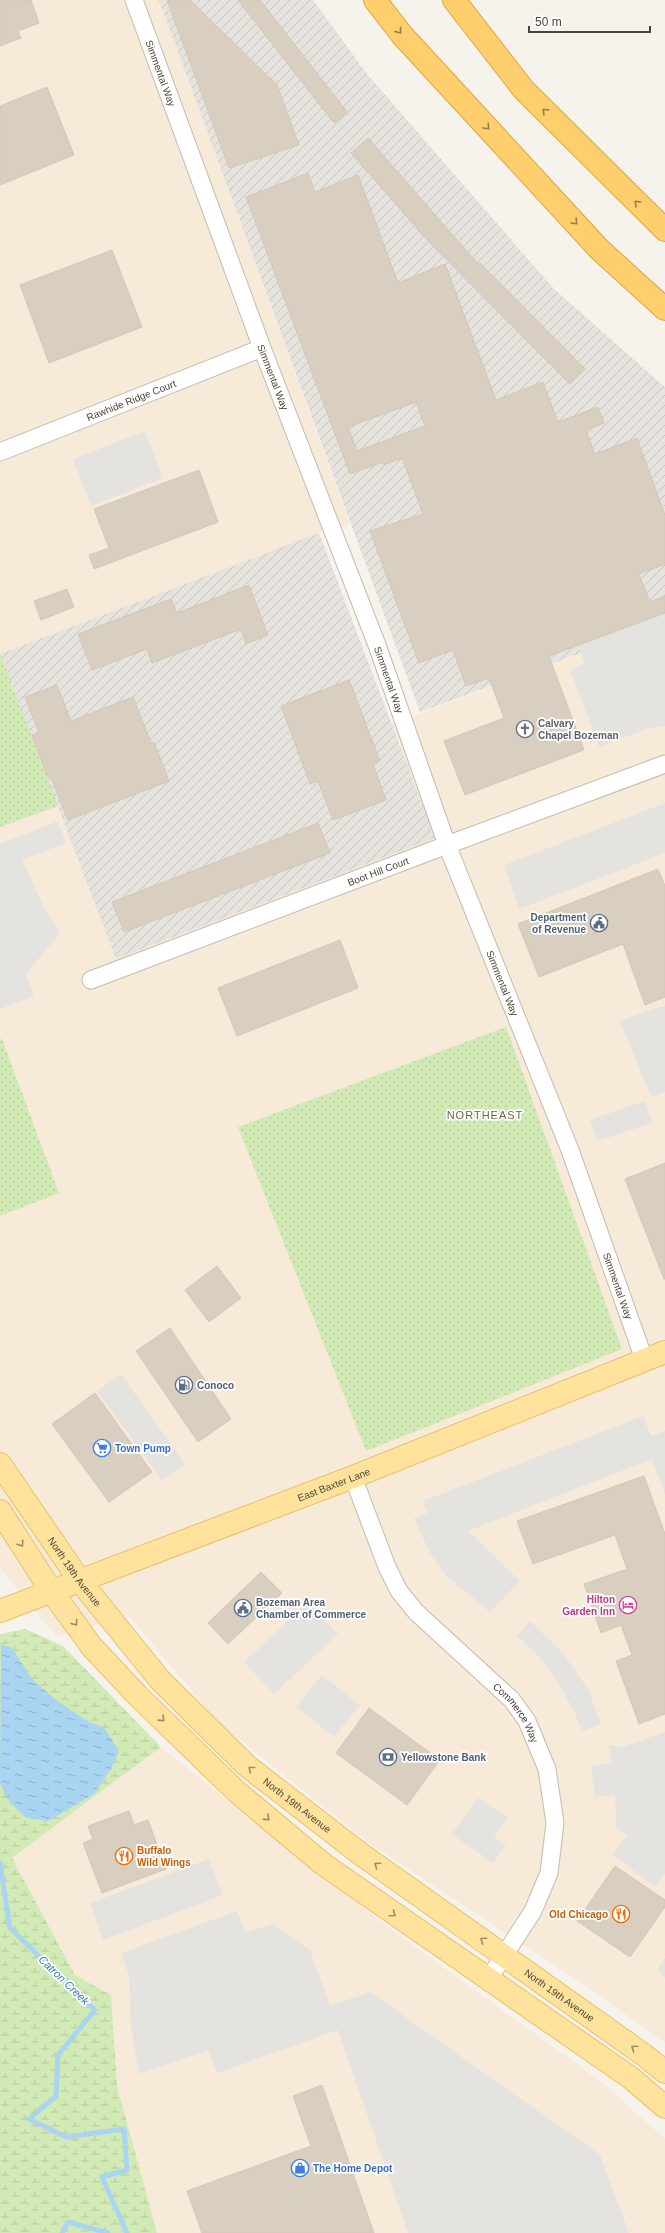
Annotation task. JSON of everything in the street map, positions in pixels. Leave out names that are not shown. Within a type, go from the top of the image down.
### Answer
[{"type":"highway","points":[[375,0],[402,35],[599,249],[665,310]]},
{"type":"highway","points":[[454,0],[524,90],[665,230]]},
{"type":"main road","name":"East Baxter Lane","points":[[0,1611],[352,1477],[644,1359],[665,1352]]},
{"type":"main road","name":"North 19th Avenue","points":[[0,1464],[80,1581],[160,1680],[247,1766],[358,1852],[665,2072]]},
{"type":"main road","points":[[0,1511],[52,1592],[92,1647],[138,1696],[237,1792],[323,1864],[488,1980],[543,2015],[631,2078],[665,2107]]},
{"type":"street","name":"Simmental Way","points":[[134,0],[262,348],[377,645],[447,844],[570,1150],[644,1359]]},
{"type":"street","name":"Rawhide Ridge Court","points":[[0,452],[262,348]]},
{"type":"street","name":"Boot Hill Court","points":[[91,980],[447,844],[665,764]]},
{"type":"street","name":"Commerce Way","points":[[352,1477],[387,1567],[399,1591],[416,1612],[512,1700],[527,1721],[547,1769],[555,1823],[548,1872],[533,1911],[488,1980]]},
{"type":"shaded area","points":[[0,0],[159,0],[350,524],[319,533],[0,654]]},
{"type":"shaded area","points":[[159,0],[313,0],[367,74],[553,288],[665,387],[665,622],[420,712]]},
{"type":"shaded area","points":[[145,431],[163,478],[91,506],[73,459]]},
{"type":"shaded area","points":[[319,533],[435,838],[116,959],[0,654]]},
{"type":"shaded area","points":[[665,613],[665,726],[649,728],[599,747],[570,669],[585,664],[578,645]]},
{"type":"shaded area","points":[[665,622],[665,2043],[595,1992],[366,1841],[219,1723],[128,1615],[57,1637],[0,1568],[0,1216],[59,1193],[2,1039],[0,1039],[0,827],[58,806],[117,959],[435,838],[392,724]]},
{"type":"shaded area","points":[[665,803],[665,853],[519,909],[504,865]]},
{"type":"shaded area","points":[[58,821],[66,843],[22,860],[45,909],[60,933],[26,974],[34,996],[0,1009],[0,844]]},
{"type":"shaded area","points":[[665,1005],[665,1092],[651,1097],[620,1021]]},
{"type":"shaded area","points":[[645,1101],[652,1123],[598,1141],[590,1120]]},
{"type":"shaded area","points":[[121,1374],[185,1464],[162,1480],[97,1391]]},
{"type":"shaded area","points":[[643,1416],[651,1436],[665,1431],[665,1495],[652,1459],[468,1531],[520,1581],[490,1612],[445,1575],[430,1553],[414,1518],[427,1513],[423,1501]]},
{"type":"shaded area","points":[[308,1602],[338,1634],[274,1694],[244,1662]]},
{"type":"shaded area","points":[[530,1621],[562,1652],[588,1689],[601,1724],[582,1731],[574,1711],[557,1681],[539,1657],[517,1636]]},
{"type":"shaded area","points":[[322,1675],[360,1705],[334,1737],[296,1707]]},
{"type":"shaded area","points":[[665,1732],[665,1874],[655,1887],[613,1855],[627,1835],[616,1826],[615,1795],[595,1797],[591,1766],[612,1762],[609,1745],[622,1747]]},
{"type":"shaded area","points":[[161,1747],[377,1919],[604,2084],[665,2139],[665,2233],[157,2233],[117,2086],[111,1995],[75,1975],[12,1858]]},
{"type":"shaded area","points":[[478,1798],[508,1818],[494,1837],[506,1845],[493,1863],[452,1834]]},
{"type":"shaded area","points":[[209,1859],[223,1895],[103,1940],[90,1903]]},
{"type":"shaded area","points":[[237,1911],[246,1933],[272,1924],[310,1950],[330,2006],[370,1992],[600,2155],[629,2233],[408,2233],[338,2030],[217,2073],[208,2050],[139,2074],[131,2026],[129,1976],[121,1953]]},
{"type":"shaded area","points":[[665,1958],[665,1977],[657,1970]]},
{"type":"green space","points":[[0,653],[58,806],[0,827]]},
{"type":"green space","points":[[506,1027],[622,1349],[366,1451],[238,1127]]},
{"type":"green space","points":[[0,1039],[2,1039],[59,1193],[0,1216]]},
{"type":"green space","points":[[25,1629],[63,1646],[161,1747],[12,1858],[75,1975],[111,1995],[117,2086],[157,2233],[0,2233],[0,1634]]},
{"type":"water","points":[[1,1644],[12,1648],[32,1679],[56,1700],[84,1719],[105,1729],[119,1751],[111,1769],[94,1794],[48,1821],[26,1818],[9,1801],[0,1784]]},
{"type":"building","points":[[0,0],[31,0],[39,23],[18,31],[21,38],[0,46]]},
{"type":"building","points":[[167,0],[190,0],[277,85],[299,145],[229,168]]},
{"type":"building","points":[[238,0],[260,0],[348,113],[334,123]]},
{"type":"building","points":[[47,87],[74,155],[0,185],[0,106]]},
{"type":"building","points":[[368,138],[478,264],[480,263],[585,369],[570,384],[428,241],[351,153]]},
{"type":"building","points":[[308,173],[315,192],[358,175],[398,283],[445,264],[496,400],[543,382],[558,422],[598,407],[604,423],[586,430],[595,454],[637,438],[665,515],[665,564],[639,574],[650,602],[665,596],[665,613],[549,656],[584,750],[465,795],[444,741],[504,718],[489,678],[466,686],[453,650],[419,663],[370,531],[423,514],[402,458],[384,465],[383,462],[350,474],[246,197]],"holes":[[[416,402],[425,426],[357,451],[348,427]]]},
{"type":"building","points":[[112,250],[142,327],[49,363],[20,285]]},
{"type":"building","points":[[199,470],[218,522],[94,569],[89,555],[109,548],[94,509]]},
{"type":"building","points":[[249,585],[268,635],[246,644],[241,629],[152,663],[147,649],[92,670],[78,634],[171,599],[177,613]]},
{"type":"building","points":[[67,589],[74,607],[41,620],[34,601]]},
{"type":"building","points":[[349,680],[380,761],[373,764],[386,800],[333,820],[318,781],[310,784],[281,706]]},
{"type":"building","points":[[57,685],[71,721],[133,697],[151,743],[154,742],[169,781],[68,820],[51,777],[48,778],[32,735],[39,733],[25,697]]},
{"type":"building","points":[[318,823],[330,853],[124,932],[112,902]]},
{"type":"building","points":[[658,869],[665,886],[665,997],[645,1005],[623,944],[539,977],[518,924]]},
{"type":"building","points":[[340,940],[358,988],[237,1036],[218,988]]},
{"type":"building","points":[[665,1163],[665,1279],[664,1279],[625,1179]]},
{"type":"building","points":[[217,1266],[241,1298],[209,1322],[185,1290]]},
{"type":"building","name":"Conoco","points":[[170,1328],[231,1419],[198,1442],[136,1351]]},
{"type":"building","name":"Town Pump","points":[[95,1393],[152,1472],[109,1502],[52,1424]]},
{"type":"building","name":"Hilton Garden Inn","points":[[644,1476],[665,1534],[665,1714],[639,1724],[616,1661],[632,1655],[621,1625],[601,1633],[584,1584],[627,1569],[615,1535],[533,1564],[517,1521]]},
{"type":"building","points":[[261,1572],[282,1593],[228,1644],[208,1623]]},
{"type":"building","points":[[369,1708],[440,1760],[407,1805],[336,1753]]},
{"type":"building","name":"Buffalo Wild Wings","points":[[129,1811],[134,1825],[148,1820],[166,1869],[102,1893],[83,1843],[93,1839],[88,1826]]},
{"type":"building","name":"Old Chicago","points":[[615,1866],[665,1900],[665,1907],[630,1957],[577,1921]]},
{"type":"building","name":"The Home Depot","points":[[322,2085],[374,2233],[202,2233],[187,2191],[311,2146],[293,2096]]},
{"type":"waterway","name":"Catron Creek","points":[[0,1863],[10,1928],[95,2010],[58,2055],[56,2096],[29,2119],[66,2137],[124,2129],[127,2170],[102,2177],[127,2233]]},
{"type":"waterway","name":"Catron Creek","points":[[62,2233],[68,2222],[108,2233]]},
{"type":"place","name":"Calvary Chapel Bozeman","points":[[525,729]]},
{"type":"place","name":"Department of Revenue","points":[[599,923]]},
{"type":"place","name":"Conoco","points":[[184,1385]]},
{"type":"place","name":"Town Pump","points":[[102,1448]]},
{"type":"place","name":"Hilton Garden Inn","points":[[628,1605]]},
{"type":"place","name":"Bozeman Area Chamber of Commerce","points":[[243,1608]]},
{"type":"place","name":"Yellowstone Bank","points":[[388,1757]]},
{"type":"place","name":"Buffalo Wild Wings","points":[[124,1856]]},
{"type":"place","name":"Old Chicago","points":[[621,1914]]},
{"type":"place","name":"The Home Depot","points":[[300,2168]]},
{"type":"district","name":"NORTHEAST","points":[[485,1115]]}]
